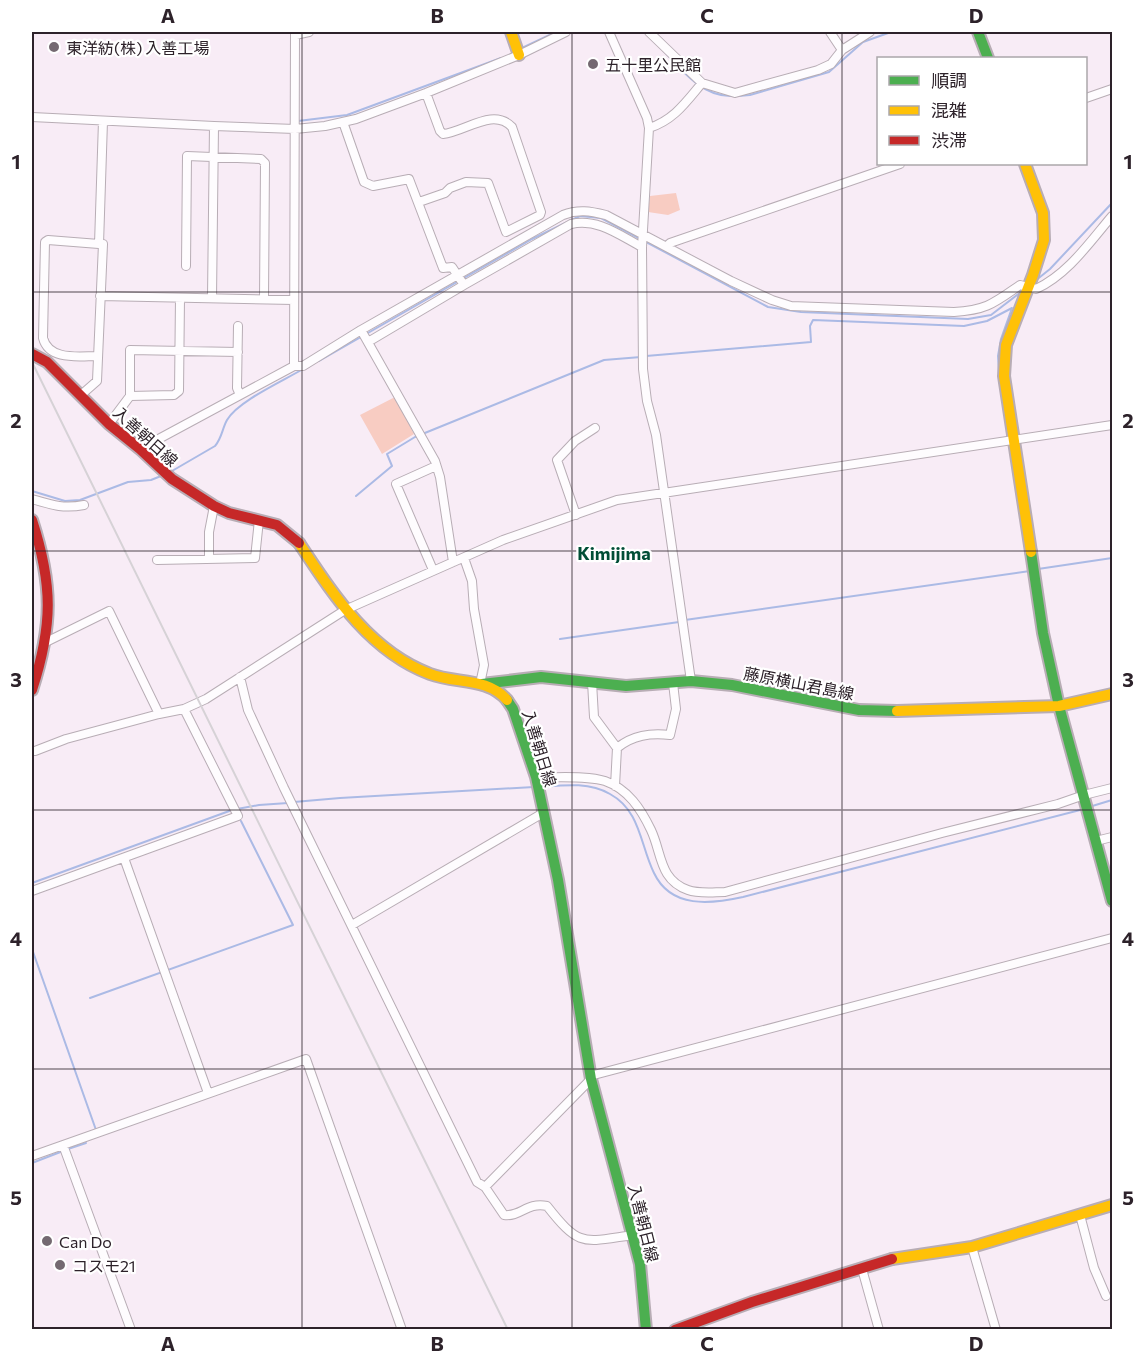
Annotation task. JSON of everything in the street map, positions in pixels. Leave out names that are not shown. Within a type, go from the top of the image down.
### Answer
[{"type":"main road","points":[[511,32],[519,55]]},
{"type":"main road","points":[[978,32],[988,57]]},
{"type":"main road","points":[[1025,165],[1043,213],[1044,240],[1006,345],[1004,376],[1043,633],[1059,706],[1113,901]]},
{"type":"main road","name":"入善朝日線","points":[[32,354],[47,362],[109,424],[172,479],[214,506],[229,513],[277,525],[296,539],[345,610],[362,628],[399,659],[437,677],[492,686],[508,699],[536,777],[540,795],[558,880],[590,1078],[640,1264],[646,1329]]},
{"type":"main road","points":[[32,520],[50,595],[46,642],[32,690]]},
{"type":"main road","name":"藤原横山君島線","points":[[480,684],[540,677],[626,686],[691,681],[732,685],[859,710],[895,711],[1059,706],[1113,694]]},
{"type":"main road","points":[[675,1329],[752,1302],[889,1260],[972,1247],[1113,1205]]},
{"type":"street","points":[[294,366],[295,33],[309,32]]},
{"type":"street","points":[[32,117],[295,129],[325,126],[356,120],[426,93],[519,55],[566,32]]},
{"type":"street","points":[[609,32],[647,118],[649,128],[642,247],[643,369],[647,400],[656,435],[691,681]]},
{"type":"street","points":[[649,32],[702,83],[735,93],[818,70],[831,64],[842,50],[870,32]]},
{"type":"street","points":[[830,32],[842,50]]},
{"type":"street","points":[[649,128],[675,115],[702,83]]},
{"type":"street","points":[[1087,98],[1113,89]]},
{"type":"street","points":[[419,202],[445,193],[450,188],[466,182],[485,182],[488,183],[506,232],[540,215],[541,212],[512,127],[507,121],[493,118],[443,134],[426,93]]},
{"type":"street","points":[[99,244],[103,121]]},
{"type":"street","points":[[343,122],[364,182],[373,186],[409,179],[443,268],[452,267],[464,285]]},
{"type":"street","points":[[212,298],[214,126]]},
{"type":"street","points":[[186,266],[187,156],[261,159],[265,164],[264,299]]},
{"type":"street","points":[[667,246],[670,243],[897,165]]},
{"type":"street","points":[[140,449],[294,366],[303,366],[458,274],[574,210],[606,215],[731,281],[791,306],[966,312],[977,311],[992,305],[1020,285],[1036,290],[1051,282],[1067,268],[1113,216]]},
{"type":"street","points":[[368,342],[571,224],[592,222],[642,247]]},
{"type":"street","points":[[81,395],[97,381],[103,244],[48,240],[45,242],[44,254],[45,345],[57,355],[97,356]]},
{"type":"street","points":[[100,296],[294,300]]},
{"type":"street","points":[[130,396],[174,395],[179,391],[180,298]]},
{"type":"street","points":[[238,326],[237,388],[240,395]]},
{"type":"street","points":[[361,330],[436,466],[440,477],[453,562]]},
{"type":"street","points":[[109,424],[130,396],[130,350],[238,352]]},
{"type":"street","points":[[32,751],[66,739],[184,709],[206,699],[345,610],[503,540],[617,500],[1113,425]]},
{"type":"street","points":[[576,515],[557,460],[575,441],[595,428]]},
{"type":"street","points":[[433,570],[396,484],[436,466]]},
{"type":"street","points":[[32,499],[59,507],[84,505]]},
{"type":"street","points":[[209,559],[209,532],[214,506]]},
{"type":"street","points":[[157,560],[255,558],[259,520]]},
{"type":"street","points":[[464,558],[472,581],[474,609],[484,665],[480,684]]},
{"type":"street","points":[[46,642],[109,611],[159,714]]},
{"type":"street","points":[[240,678],[248,710],[284,788],[477,1182],[484,1187],[504,1215],[511,1215],[536,1204],[547,1206],[566,1230],[587,1242],[633,1234]]},
{"type":"street","points":[[592,682],[594,717],[617,748],[615,786]]},
{"type":"street","points":[[617,748],[627,740],[651,733],[670,735],[676,709],[673,683]]},
{"type":"street","points":[[32,891],[238,816],[184,709]]},
{"type":"street","points":[[536,777],[604,781],[624,791],[635,802],[652,831],[663,869],[670,878],[688,890],[717,892],[725,892],[1113,788]]},
{"type":"street","points":[[352,925],[543,813]]},
{"type":"street","points":[[1096,841],[1113,837]]},
{"type":"street","points":[[124,858],[208,1093]]},
{"type":"street","points":[[484,1187],[590,1078],[1113,938]]},
{"type":"street","points":[[32,1156],[306,1059],[402,1329]]},
{"type":"street","points":[[63,1145],[131,1329]]},
{"type":"street","points":[[1080,1215],[1094,1268],[1106,1296]]},
{"type":"street","points":[[972,1247],[996,1329]]},
{"type":"street","points":[[862,1269],[879,1329]]},
{"type":"shaded area","points":[[676,193],[680,210],[668,215],[648,212],[650,196]]},
{"type":"shaded area","points":[[395,397],[414,434],[382,454],[360,415]]},
{"type":"waterway","points":[[522,48],[556,32]]},
{"type":"waterway","points":[[738,96],[750,95],[829,72],[863,42],[891,32]]},
{"type":"waterway","points":[[664,51],[702,87],[721,95],[732,96]]},
{"type":"waterway","points":[[298,121],[347,115],[501,58]]},
{"type":"waterway","points":[[1035,281],[1050,269],[1112,203]]},
{"type":"waterway","points":[[319,361],[532,239],[580,216],[601,218],[768,307],[801,312],[968,319],[991,315],[1021,292]]},
{"type":"waterway","points":[[646,356],[811,342],[810,326],[813,320],[964,326],[987,321],[1012,308],[1001,339],[998,356],[999,373]]},
{"type":"waterway","points":[[356,496],[392,466],[387,454],[415,437],[604,360],[641,357]]},
{"type":"waterway","points":[[172,471],[215,446],[227,420],[241,406],[303,369]]},
{"type":"waterway","points":[[32,491],[65,501],[80,500],[128,482],[151,480],[161,476]]},
{"type":"waterway","points":[[1038,569],[1112,558]]},
{"type":"waterway","points":[[685,620],[1030,571]]},
{"type":"waterway","points":[[560,639],[679,622]]},
{"type":"waterway","points":[[542,787],[585,786],[602,790],[620,801],[634,819],[649,862],[661,885],[681,898],[705,902],[743,897],[1084,809]]},
{"type":"waterway","points":[[294,802],[534,787]]},
{"type":"waterway","points":[[1089,807],[1112,800]]},
{"type":"waterway","points":[[237,809],[288,803]]},
{"type":"waterway","points":[[32,883],[232,810]]},
{"type":"waterway","points":[[90,998],[293,925],[241,821]]},
{"type":"waterway","points":[[32,949],[96,1130]]},
{"type":"waterway","points":[[68,1149],[86,1143]]},
{"type":"waterway","points":[[32,1163],[63,1151]]},
{"type":"railway","points":[[32,362],[508,1330]]},
{"type":"traffic: fast","points":[[978,32],[988,57]]},
{"type":"traffic: fast","points":[[1031,552],[1043,633],[1059,706],[1112,901]]},
{"type":"traffic: fast","points":[[482,684],[541,677],[626,686],[691,681],[732,685],[859,710],[897,711]]},
{"type":"traffic: fast","points":[[507,700],[513,709],[536,777],[558,880],[591,1079],[640,1264],[646,1330]]},
{"type":"traffic: slow","points":[[511,32],[519,55]]},
{"type":"traffic: slow","points":[[1025,165],[1043,213],[1044,240],[1006,345],[1004,376],[1031,552]]},
{"type":"traffic: slow","points":[[299,543],[339,601],[354,619],[389,651],[408,664],[430,674],[481,684],[507,700]]},
{"type":"traffic: slow","points":[[897,711],[1059,706],[1112,694]]},
{"type":"traffic: slow","points":[[892,1259],[972,1247],[1112,1205]]},
{"type":"traffic: jam","points":[[32,354],[47,362],[109,424],[172,479],[229,513],[277,525],[299,543]]},
{"type":"traffic: jam","points":[[32,520],[44,565],[48,605],[44,645],[32,690]]},
{"type":"traffic: jam","points":[[675,1330],[752,1302],[892,1259]]},
{"type":"place","name":"東洋紡(株) 入善工場","points":[[54,47]]},
{"type":"place","name":"五十里公民館","points":[[593,64]]},
{"type":"place","name":"Can Do","points":[[47,1241]]},
{"type":"place","name":"コスモ21","points":[[60,1265]]},
{"type":"district","name":"Kimijima","points":[[614,553]]}]
